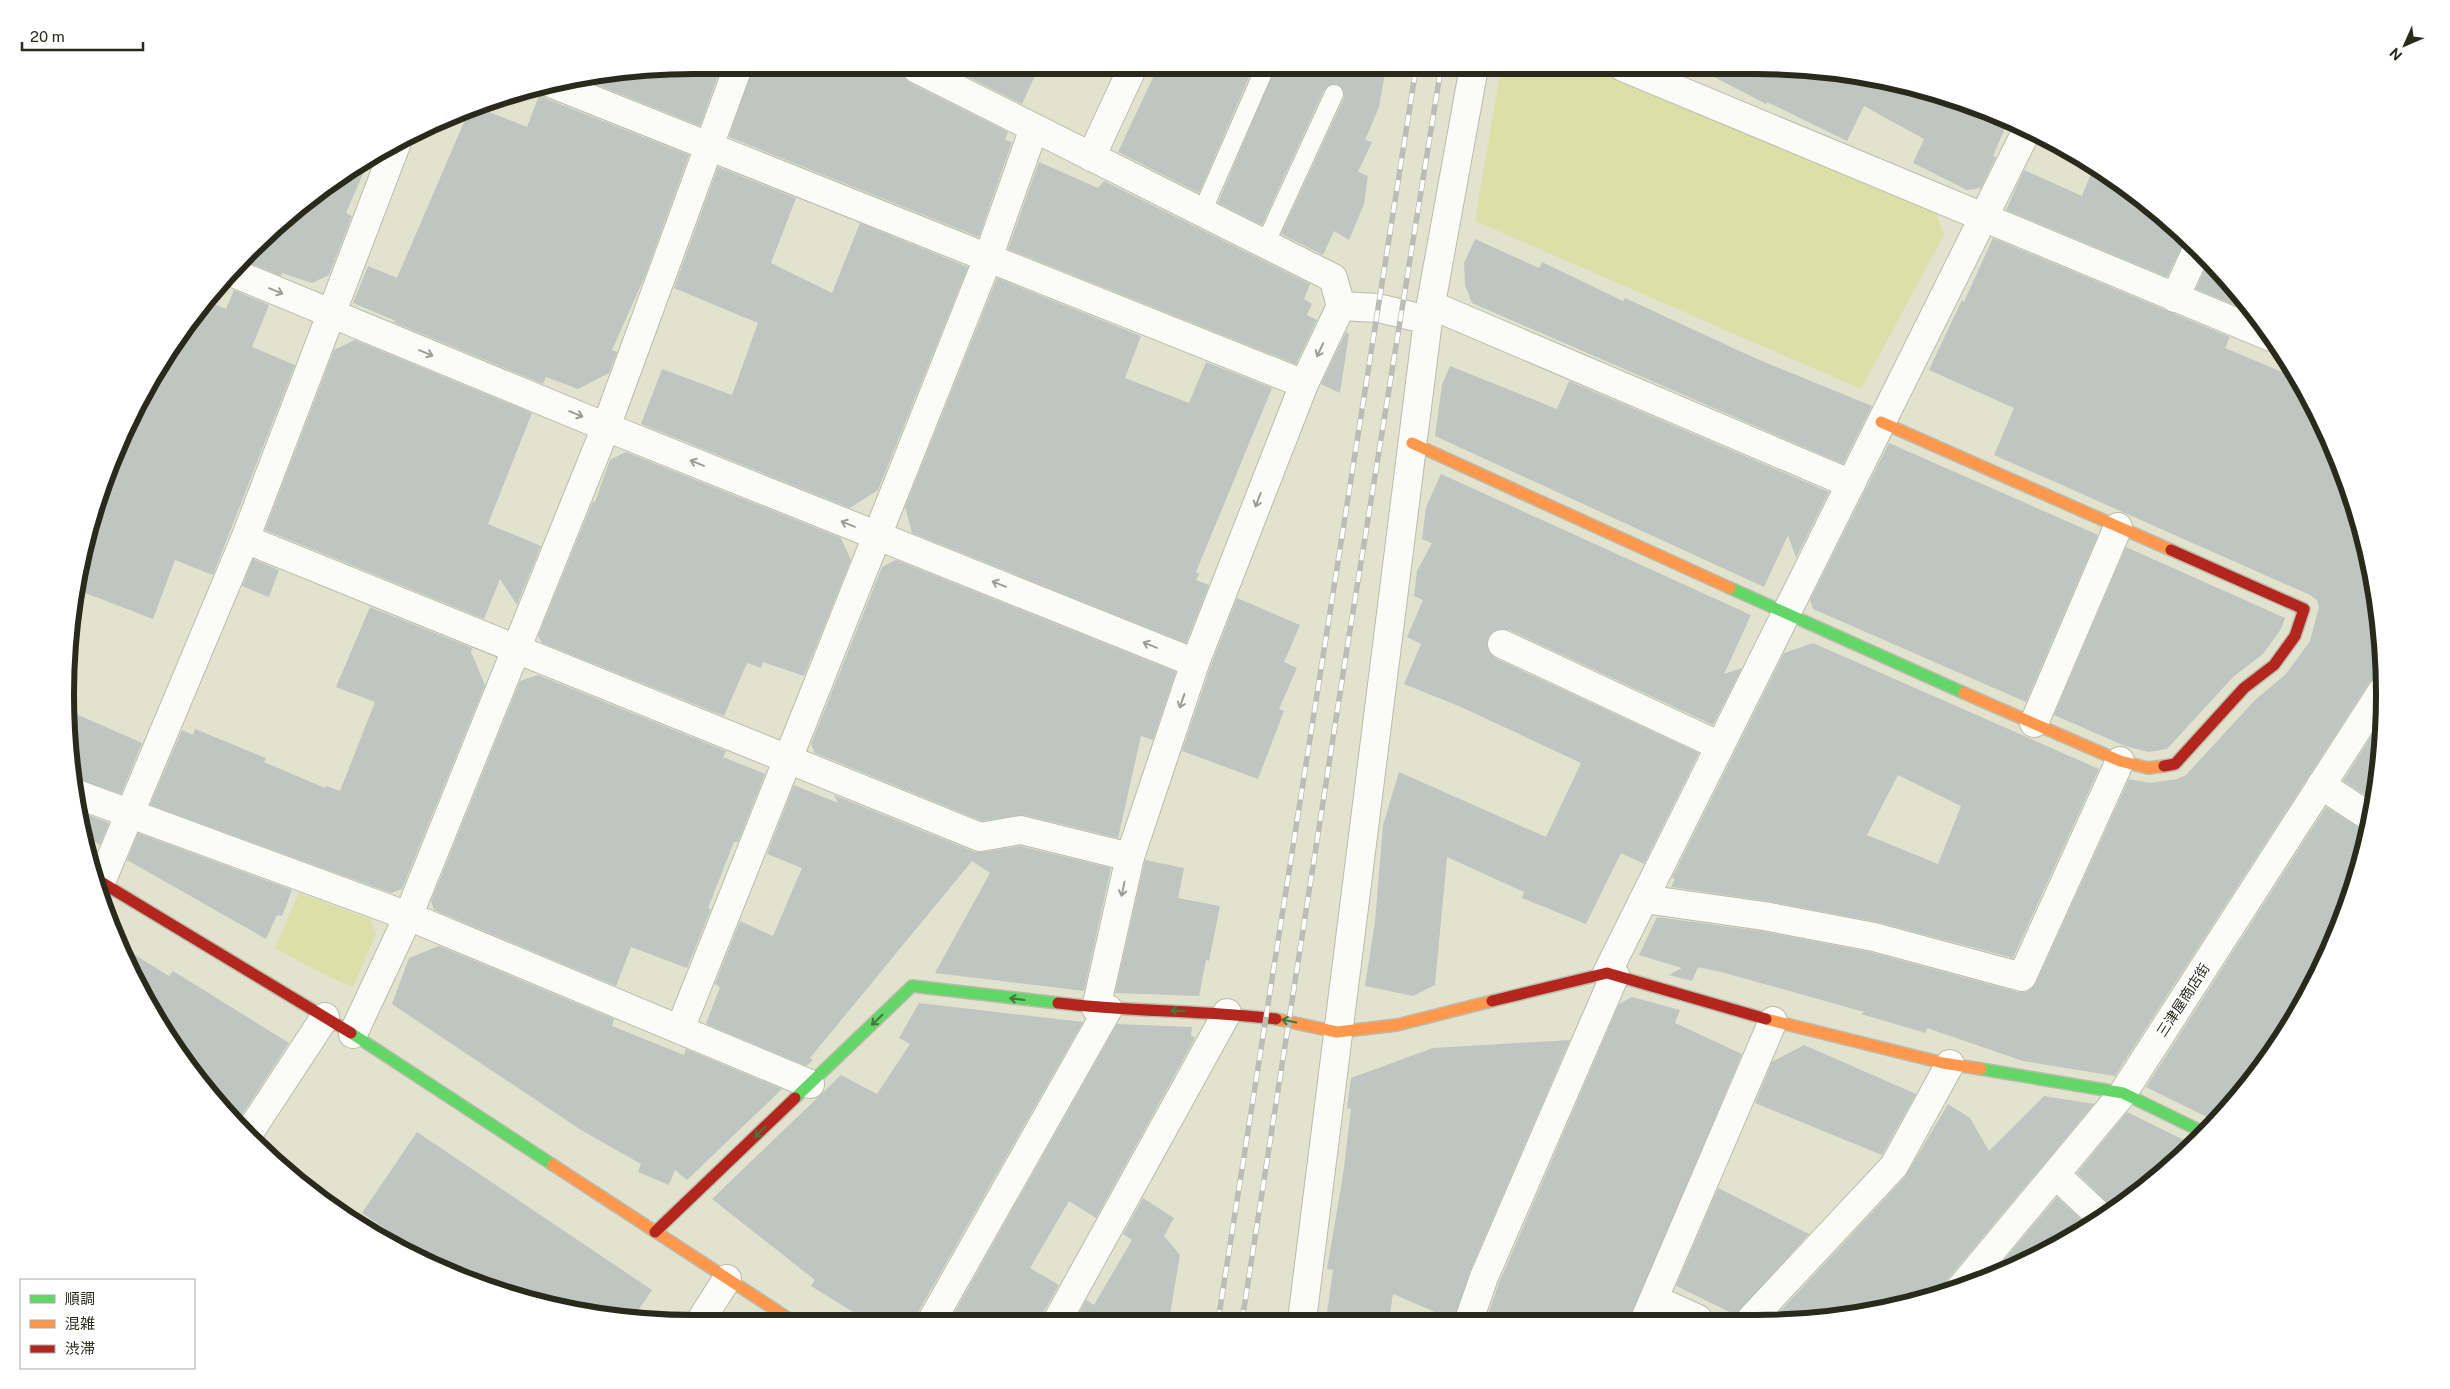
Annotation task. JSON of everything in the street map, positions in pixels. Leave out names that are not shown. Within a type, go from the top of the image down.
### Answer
[{"type":"street","points":[[353,1034],[408,916],[606,426],[736,74]]},
{"type":"street","points":[[927,74],[1333,278],[1341,306],[1304,384],[1195,663],[1130,857],[1102,1008],[935,1315]]},
{"type":"street","points":[[1091,157],[1130,74]]},
{"type":"street","points":[[1303,1315],[1429,312],[1473,74]]},
{"type":"street","points":[[1640,74],[2259,332]]},
{"type":"street","points":[[563,88],[1304,384]]},
{"type":"street","points":[[680,1029],[988,258],[1034,128]]},
{"type":"street","points":[[1471,1315],[1484,1277],[1644,899],[2024,135]]},
{"type":"street","points":[[101,875],[129,814],[245,540],[393,152]]},
{"type":"street","points":[[2174,298],[2194,256]]},
{"type":"street","points":[[238,275],[877,536],[1195,663]]},
{"type":"street","points":[[1341,306],[1429,312],[1850,484]]},
{"type":"street","points":[[1412,443],[1786,614],[2120,761],[2148,768],[2175,764],[2244,688],[2274,665],[2295,636],[2304,609],[1882,422]]},
{"type":"street","points":[[2034,723],[2118,527]]},
{"type":"street","points":[[245,540],[980,837],[1021,830],[1130,857]]},
{"type":"street","points":[[1502,644],[1720,746]]},
{"type":"street","name":"三津屋商店街","points":[[1971,1276],[2123,1093],[2376,700]]},
{"type":"street","points":[[1644,899],[1764,916],[1874,937],[2022,977],[2120,761]]},
{"type":"street","points":[[2321,785],[2364,814]]},
{"type":"street","points":[[83,796],[408,916],[810,1084]]},
{"type":"street","points":[[104,885],[353,1034],[783,1315]]},
{"type":"street","points":[[655,1232],[912,986],[1102,1008],[1227,1013],[1278,1019],[1337,1032],[1397,1025],[1611,974],[1773,1021],[1950,1064],[2123,1093],[2197,1130]]},
{"type":"street","points":[[1060,1315],[1227,1013]]},
{"type":"street","points":[[252,1129],[325,1017]]},
{"type":"street","points":[[1678,1315],[1649,1309],[1773,1021]]},
{"type":"street","points":[[1755,1315],[1894,1166],[1950,1064]]},
{"type":"street","points":[[2056,1175],[2097,1213]]},
{"type":"street","points":[[704,1315],[727,1279]]},
{"type":"lane","points":[[1202,212],[1262,74]]},
{"type":"lane","points":[[1264,244],[1334,94]]},
{"type":"green space","points":[[1500,74],[1623,74],[1934,207],[1944,235],[1861,389],[1475,221]]},
{"type":"green space","points":[[299,893],[370,919],[376,934],[353,987],[325,975],[275,948]]},
{"type":"building","points":[[719,74],[700,126],[592,83],[654,75]]},
{"type":"building","points":[[751,74],[903,74],[910,83],[1008,132],[1005,140],[1012,142],[979,237],[729,137]]},
{"type":"building","points":[[962,74],[1036,74],[1022,104]]},
{"type":"building","points":[[1155,74],[1250,74],[1199,193],[1118,152]]},
{"type":"building","points":[[1272,74],[1385,74],[1379,107],[1365,140],[1372,142],[1358,172],[1368,176],[1364,204],[1349,240],[1334,231],[1323,255],[1281,234],[1344,98],[1344,93],[1339,85],[1333,84],[1324,90],[1262,225],[1218,203]]},
{"type":"building","points":[[1708,74],[1796,75],[1837,79],[1877,86],[1955,107],[2006,127],[1993,156],[1996,157],[1981,188],[1967,190],[1913,163],[1924,139],[1864,106],[1847,141],[1767,102],[1766,104]]},
{"type":"building","points":[[541,93],[547,99],[689,155],[645,276],[612,350],[617,352],[609,373],[578,389],[546,377],[543,384],[393,322],[396,321],[353,303],[368,266],[397,278],[466,118],[485,111],[527,127]]},
{"type":"building","points":[[1039,162],[1098,188],[1104,181],[1310,284],[1304,299],[1312,304],[1307,315],[1317,320],[1296,364],[1008,249]]},
{"type":"building","points":[[718,167],[796,198],[771,263],[832,293],[860,223],[968,267],[878,490],[850,508],[641,424],[662,369],[732,395],[758,323],[674,288]]},
{"type":"building","points":[[365,168],[346,213],[352,216],[329,275],[312,283],[282,273],[281,276],[249,263],[285,228],[317,202]]},
{"type":"building","points":[[2024,170],[2082,196],[2091,173],[2133,202],[2165,228],[2183,245],[2167,277],[2006,210]]},
{"type":"building","points":[[1993,238],[2230,337],[2225,348],[2287,374],[2312,420],[2329,457],[2355,534],[2364,573],[2371,613],[2376,677],[2369,683],[2115,1076],[2023,1061],[1927,1028],[1926,1033],[1861,1014],[1864,1012],[1725,973],[1698,967],[1692,981],[1669,975],[1682,968],[1639,955],[1657,917],[1761,931],[1870,952],[2018,992],[2026,992],[2036,983],[2129,779],[2150,783],[2177,779],[2186,775],[2255,700],[2286,674],[2310,641],[2319,607],[2317,600],[2310,595],[1994,455],[2014,408],[1929,370],[1962,300],[1964,302]]},
{"type":"building","points":[[1475,239],[1539,268],[1542,262],[1623,301],[1625,298],[1757,359],[1872,406],[1843,464],[1472,303],[1465,285],[1464,263]]},
{"type":"building","points":[[2205,268],[2240,307],[2196,289]]},
{"type":"building","points":[[997,278],[1141,336],[1125,378],[1189,403],[1206,362],[1272,388],[1196,572],[1199,574],[1196,580],[1209,585],[1186,643],[912,533],[905,507]]},
{"type":"building","points":[[234,290],[269,305],[252,347],[295,365],[213,575],[175,560],[153,619],[83,592],[95,534],[121,457],[157,384],[178,350],[213,304],[226,309]]},
{"type":"building","points":[[1346,332],[1349,334],[1340,393],[1321,384]]},
{"type":"building","points":[[355,340],[532,413],[488,524],[541,546],[517,605],[500,579],[484,619],[265,530],[334,350]]},
{"type":"building","points":[[1450,366],[1557,409],[1569,381],[1829,492],[1796,558],[1788,535],[1764,587],[1435,436],[1442,385]]},
{"type":"building","points":[[1889,443],[2098,535],[2026,702],[1813,609],[1810,600]]},
{"type":"building","points":[[626,452],[841,538],[851,560],[804,676],[763,662],[761,668],[747,663],[724,716],[542,643],[538,636],[593,501],[595,502],[610,460]]},
{"type":"building","points":[[1441,474],[1751,615],[1724,674],[1742,668],[1713,725],[1509,630],[1500,629],[1493,632],[1488,638],[1487,646],[1495,658],[1699,753],[1644,864],[1621,853],[1586,924],[1522,898],[1524,892],[1447,857],[1435,985],[1413,996],[1365,986],[1375,922],[1383,825],[1399,772],[1546,837],[1581,763],[1461,707],[1404,684],[1421,644],[1407,637],[1423,600],[1414,596],[1417,571],[1432,543],[1422,539],[1426,507]]},
{"type":"building","points":[[2126,547],[2285,618],[2281,629],[2263,654],[2233,677],[2167,749],[2149,752],[2125,746],[2054,715]]},
{"type":"building","points":[[253,559],[279,570],[269,597],[242,586]]},
{"type":"building","points":[[896,560],[1176,672],[1153,740],[1141,736],[1118,838],[1024,815],[982,821],[815,753],[811,744],[882,567]]},
{"type":"building","points":[[1237,598],[1300,625],[1284,662],[1297,668],[1279,709],[1284,711],[1258,779],[1182,751],[1210,668]]},
{"type":"building","points":[[370,607],[472,648],[471,652],[485,685],[402,889],[391,893],[150,805],[182,730],[193,735],[195,729],[266,758],[264,762],[325,788],[326,786],[340,791],[375,702],[336,687]]},
{"type":"building","points":[[1813,643],[2099,769],[2013,958],[1877,922],[1766,901],[1671,887],[1675,879],[1672,878],[1784,653]],"holes":[[[1898,775],[1961,806],[1938,864],[1867,835]]]},
{"type":"building","points":[[538,675],[726,751],[723,757],[765,774],[738,842],[734,842],[708,908],[711,909],[687,968],[631,947],[616,986],[434,910],[431,901],[520,681]]},
{"type":"building","points":[[74,713],[142,743],[121,794],[80,781]]},
{"type":"building","points":[[2375,730],[2367,797],[2343,781]]},
{"type":"building","points":[[794,785],[838,803],[834,795],[975,852],[1020,846],[1111,868],[1084,991],[935,973],[990,873],[972,861],[810,1058],[813,1060],[806,1066],[706,1024],[720,987],[715,984],[740,921],[773,936],[802,868],[767,854]]},
{"type":"building","points":[[2326,807],[2361,828],[2343,894],[2329,932],[2312,969],[2272,1039],[2222,1104],[2209,1118],[2146,1087]]},
{"type":"building","points":[[86,814],[109,823],[100,845],[91,839]]},
{"type":"building","points":[[138,833],[292,890],[282,916],[277,915],[266,939],[127,860]]},
{"type":"building","points":[[1145,860],[1184,868],[1178,898],[1220,906],[1209,961],[1206,960],[1199,996],[1115,993]]},
{"type":"building","points":[[439,946],[614,1019],[612,1026],[684,1055],[686,1049],[782,1089],[687,1180],[675,1170],[669,1185],[638,1172],[641,1164],[581,1130],[392,1004],[409,958]]},
{"type":"building","points":[[130,952],[169,976],[173,971],[289,1043],[241,1117],[202,1072],[178,1039],[157,1005]]},
{"type":"building","points":[[1632,997],[1680,1010],[1675,1023],[1742,1054],[1632,1315],[1488,1315],[1499,1283],[1619,1004]]},
{"type":"building","points":[[919,1003],[1083,1022],[917,1315],[858,1315],[811,1286],[815,1280],[712,1199],[841,1075],[877,1094],[910,1044],[899,1038]]},
{"type":"building","points":[[1117,1024],[1192,1027],[1191,1035],[1195,1038],[1096,1218],[1069,1201],[1030,1268],[1059,1285],[1042,1315],[953,1315]]},
{"type":"building","points":[[1570,1040],[1470,1271],[1456,1315],[1442,1315],[1393,1294],[1390,1315],[1340,1315],[1327,1313],[1333,1270],[1327,1269],[1343,1175],[1351,1109],[1347,1108],[1351,1078],[1433,1048]]},
{"type":"building","points":[[1804,1045],[1916,1094],[1882,1155],[1755,1103],[1772,1062]]},
{"type":"building","points":[[2044,1096],[2094,1104],[1947,1280],[1945,1285],[1877,1303],[1837,1310],[1777,1314],[1905,1177],[1948,1104],[1970,1118],[1989,1151]]},
{"type":"building","points":[[2127,1112],[2186,1141],[2165,1161],[2109,1204],[2077,1173]]},
{"type":"building","points":[[417,1132],[652,1290],[637,1312],[573,1303],[534,1294],[457,1268],[420,1251],[362,1213]]},
{"type":"building","points":[[1718,1188],[1809,1234],[1736,1315],[1676,1286]]},
{"type":"building","points":[[2057,1197],[2083,1221],[2030,1251],[2000,1265]]},
{"type":"building","points":[[1143,1198],[1174,1218],[1164,1236],[1180,1255],[1170,1315],[1078,1315],[1086,1300],[1094,1305],[1132,1240],[1123,1234]]},
{"type":"railway","points":[[1219,1315],[1415,74]]},
{"type":"railway","points":[[1243,1315],[1346,655],[1440,74]]},
{"type":"traffic: fast","points":[[1730,588],[1964,693]]},
{"type":"traffic: fast","points":[[795,1098],[912,986],[1058,1003]]},
{"type":"traffic: fast","points":[[351,1033],[553,1165]]},
{"type":"traffic: fast","points":[[1981,1069],[2123,1093],[2198,1129]]},
{"type":"traffic: slow","points":[[1881,422],[2171,550]]},
{"type":"traffic: slow","points":[[1412,443],[1730,588]]},
{"type":"traffic: slow","points":[[1964,693],[2120,761],[2148,768],[2164,766]]},
{"type":"traffic: slow","points":[[1276,1019],[1337,1032],[1397,1025],[1492,1001]]},
{"type":"traffic: slow","points":[[1766,1019],[1943,1063],[1981,1069]]},
{"type":"traffic: slow","points":[[553,1165],[783,1315]]},
{"type":"traffic: jam","points":[[2164,766],[2175,764],[2244,688],[2274,665],[2295,636],[2304,609],[2171,550]]},
{"type":"traffic: jam","points":[[104,884],[351,1033]]},
{"type":"traffic: jam","points":[[1492,1001],[1607,973],[1766,1019]]},
{"type":"traffic: jam","points":[[1058,1003],[1276,1019]]},
{"type":"traffic: jam","points":[[655,1232],[795,1098]]}]
